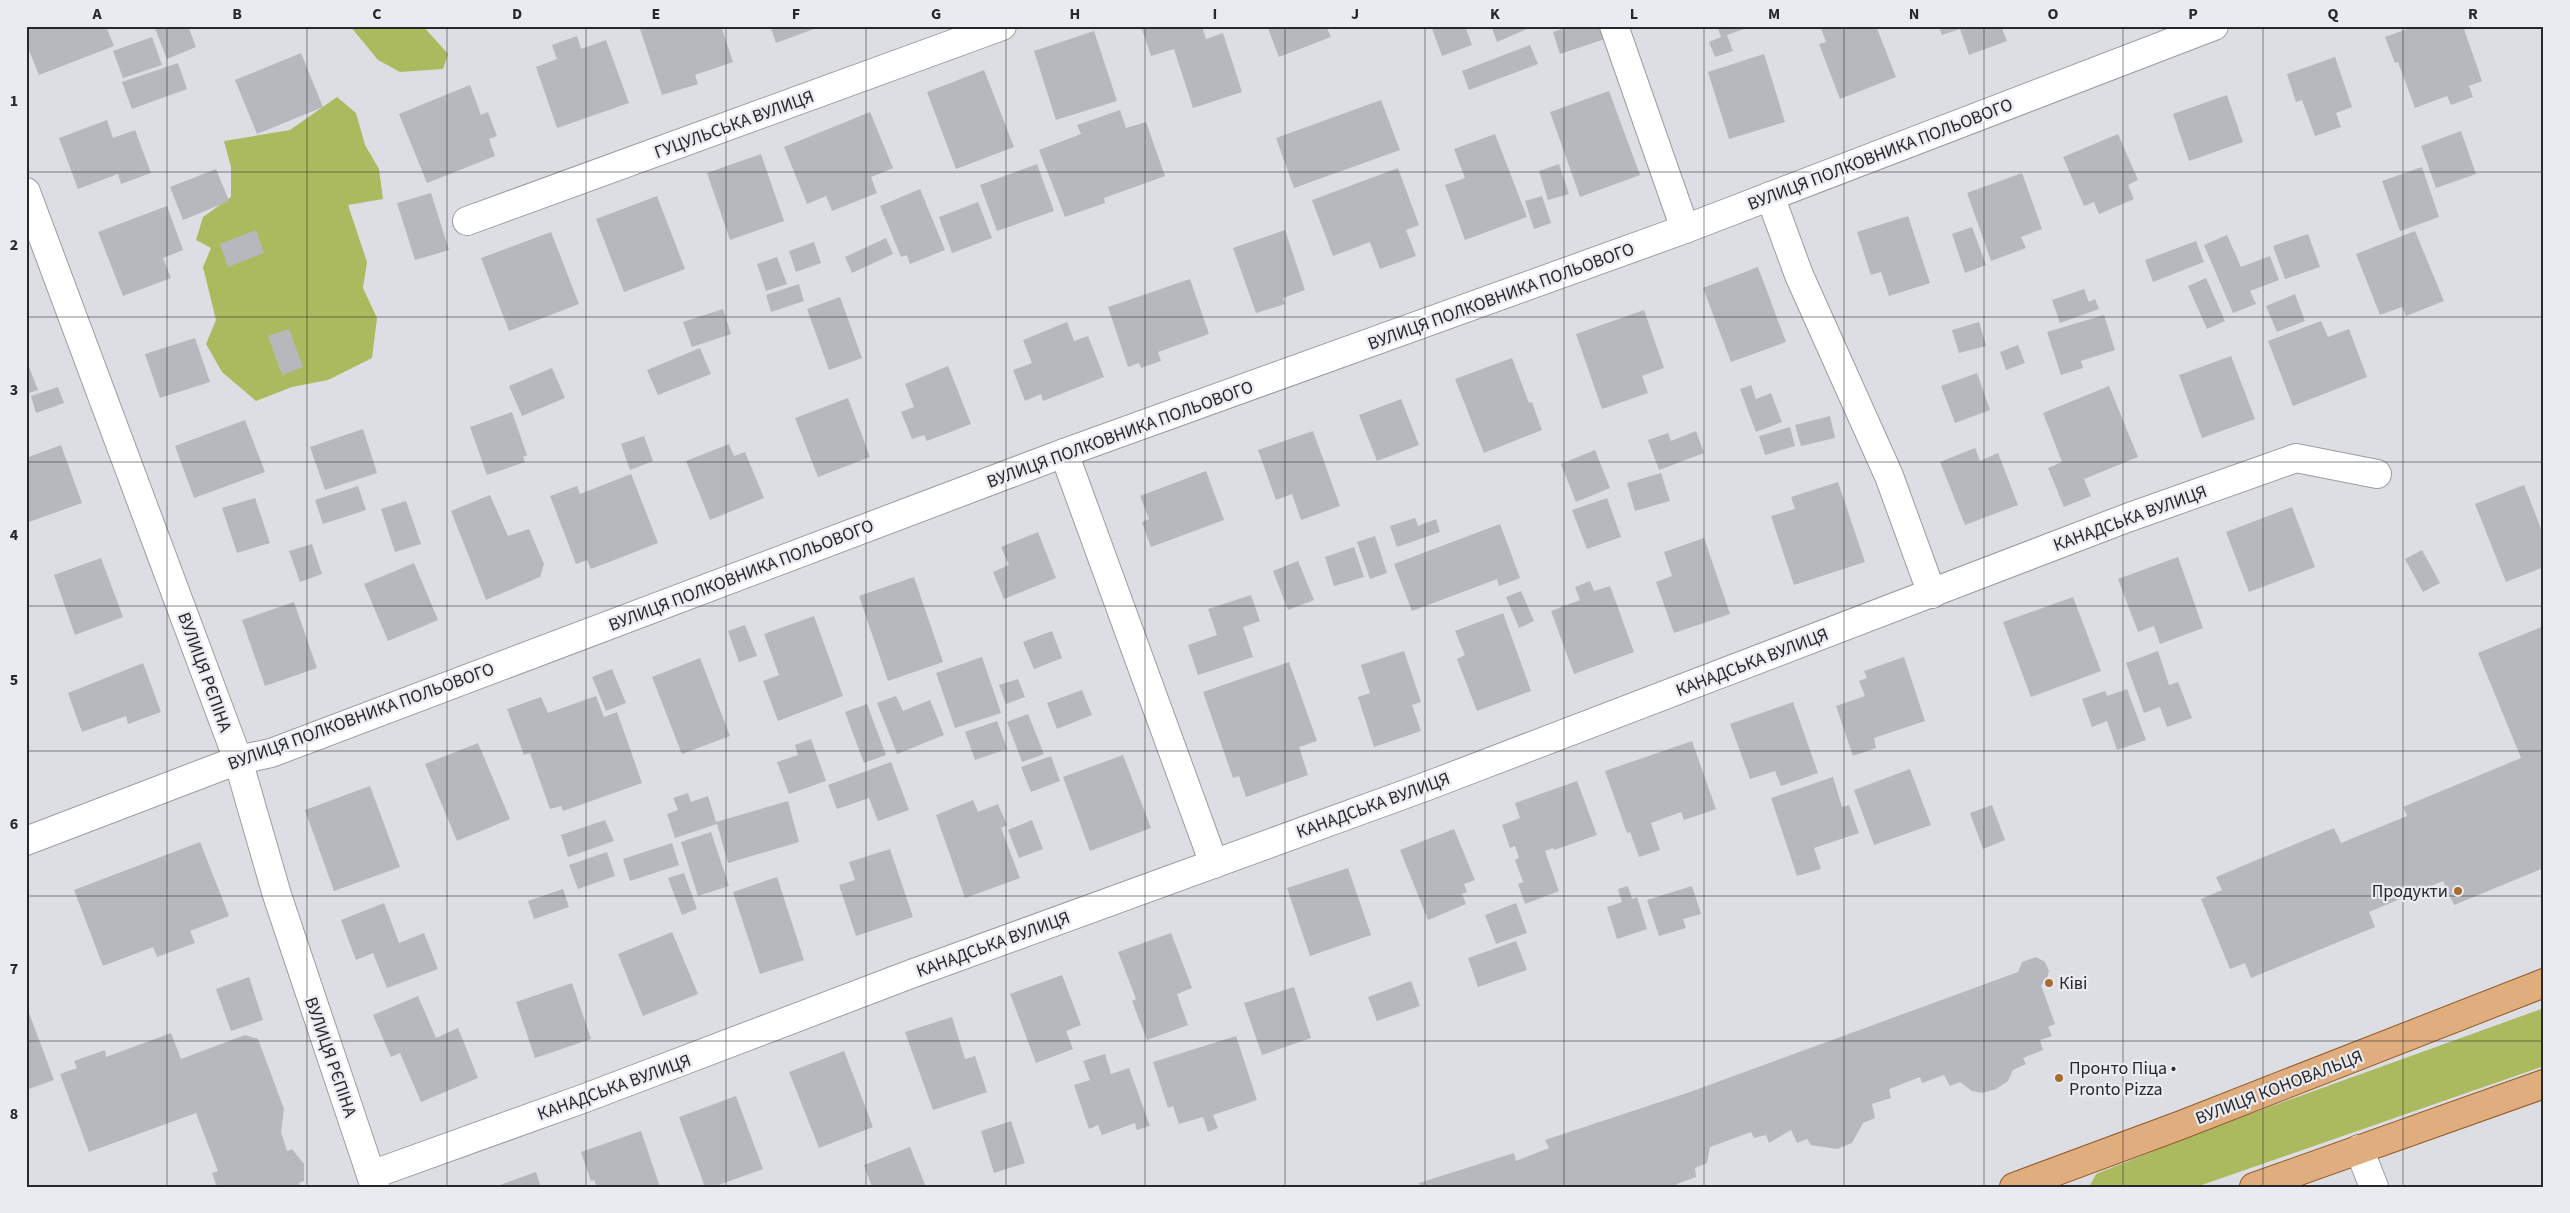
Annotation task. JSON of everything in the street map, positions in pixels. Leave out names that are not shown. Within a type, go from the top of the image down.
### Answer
[{"type":"main road","name":"ВУЛИЦЯ КОНОВАЛЬЦЯ","points":[[2014,1187],[2181,1125],[2544,983]]},
{"type":"main road","points":[[2254,1187],[2544,1084]]},
{"type":"street","name":"ГУЦУЛЬСЬКА ВУЛИЦЯ","points":[[467,221],[1002,26]]},
{"type":"street","points":[[1614,26],[1685,229]]},
{"type":"street","name":"ВУЛИЦЯ ПОЛКОВНИКА ПОЛЬОВОГО","points":[[26,841],[238,760],[272,753],[1064,453],[1685,229],[2214,26]]},
{"type":"street","name":"ВУЛИЦЯ РЄПІНА","points":[[26,192],[238,760],[277,895],[373,1181]]},
{"type":"street","points":[[1770,196],[1799,275],[1888,476],[1932,594]]},
{"type":"street","points":[[1064,453],[1214,864]]},
{"type":"street","name":"КАНАДСЬКА ВУЛИЦЯ","points":[[373,1181],[911,974],[1422,788],[2127,518],[2296,458],[2377,474]]},
{"type":"street","points":[[2359,1150],[2374,1187]]},
{"type":"green space","points":[[350,26],[423,26],[448,54],[443,69],[400,72],[378,60]]},
{"type":"green space","points":[[337,97],[356,113],[365,145],[379,169],[383,199],[348,205],[367,262],[363,288],[377,318],[372,358],[328,380],[292,387],[256,401],[222,372],[206,344],[216,320],[203,267],[211,248],[196,240],[203,217],[231,197],[231,167],[224,141],[290,130]]},
{"type":"green space","points":[[2544,1008],[2544,1066],[2196,1187],[2089,1187],[2096,1174],[2211,1128]]},
{"type":"building","points":[[26,26],[106,26],[114,46],[39,75],[26,43]]},
{"type":"building","points":[[154,26],[188,26],[196,47],[167,59]]},
{"type":"building","points":[[639,26],[721,26],[733,62],[695,75],[698,84],[662,95]]},
{"type":"building","points":[[770,26],[822,26],[776,43]]},
{"type":"building","points":[[1141,26],[1202,26],[1206,39],[1223,33],[1242,92],[1193,108],[1174,49],[1151,56]]},
{"type":"building","points":[[1267,26],[1326,26],[1331,37],[1279,57]]},
{"type":"building","points":[[1431,26],[1465,26],[1472,45],[1442,56]]},
{"type":"building","points":[[1491,26],[1534,26],[1497,42]]},
{"type":"building","points":[[1571,26],[1601,26],[1605,39],[1560,54],[1553,32]]},
{"type":"building","points":[[1717,26],[1750,27],[1727,35],[1733,51],[1715,57],[1709,42],[1721,37]]},
{"type":"building","points":[[1820,26],[1876,26],[1896,77],[1840,99],[1819,44],[1826,42]]},
{"type":"building","points":[[1939,26],[2001,26],[2007,41],[1969,55],[1960,29],[1942,35]]},
{"type":"building","points":[[2415,26],[2463,26],[2482,81],[2469,86],[2473,97],[2451,105],[2447,96],[2415,108],[2398,62],[2395,63],[2385,37]]},
{"type":"building","points":[[1094,31],[1117,101],[1056,120],[1034,51]]},
{"type":"building","points":[[577,36],[581,49],[606,40],[629,103],[557,128],[536,67],[557,59],[552,45]]},
{"type":"building","points":[[152,37],[162,65],[123,78],[113,51]]},
{"type":"building","points":[[1530,45],[1538,64],[1469,90],[1462,71]]},
{"type":"building","points":[[301,53],[323,107],[257,134],[235,80]]},
{"type":"building","points":[[1764,54],[1785,122],[1729,139],[1708,72]]},
{"type":"building","points":[[2335,57],[2352,107],[2336,113],[2341,127],[2315,136],[2302,100],[2296,102],[2287,74]]},
{"type":"building","points":[[178,63],[187,89],[132,109],[122,82]]},
{"type":"building","points":[[984,70],[1014,147],[956,169],[927,92]]},
{"type":"building","points":[[470,85],[481,115],[488,112],[497,136],[489,139],[495,156],[427,183],[399,114]]},
{"type":"building","points":[[1609,91],[1640,175],[1580,197],[1550,112]]},
{"type":"building","points":[[2227,95],[2243,142],[2189,161],[2173,114]]},
{"type":"building","points":[[1381,100],[1400,150],[1294,188],[1276,138]]},
{"type":"building","points":[[1120,110],[1126,128],[1146,122],[1165,176],[1104,198],[1105,203],[1065,217],[1039,150],[1081,134],[1077,125]]},
{"type":"building","points":[[870,112],[893,168],[871,177],[877,193],[832,211],[826,196],[807,204],[784,147]]},
{"type":"building","points":[[107,120],[113,138],[135,130],[151,173],[121,184],[118,174],[78,189],[59,138]]},
{"type":"building","points":[[2461,131],[2476,174],[2436,188],[2421,146]]},
{"type":"building","points":[[1495,134],[1527,217],[1465,240],[1445,185],[1465,178],[1454,149]]},
{"type":"building","points":[[2118,134],[2138,180],[2128,185],[2134,199],[2099,214],[2094,202],[2084,206],[2063,157]]},
{"type":"building","points":[[761,154],[784,221],[730,240],[707,173]]},
{"type":"building","points":[[1037,164],[1054,211],[997,231],[980,185]]},
{"type":"building","points":[[1559,164],[1569,194],[1548,200],[1539,171]]},
{"type":"building","points":[[2422,167],[2439,217],[2400,231],[2382,181]]},
{"type":"building","points":[[1398,168],[1419,225],[1406,230],[1416,256],[1380,269],[1370,242],[1333,256],[1312,200]]},
{"type":"building","points":[[216,169],[229,201],[183,220],[170,187]]},
{"type":"building","points":[[2022,173],[2042,229],[2021,237],[2026,248],[1991,261],[1967,193]]},
{"type":"building","points":[[920,189],[945,250],[910,264],[907,255],[901,257],[880,206]]},
{"type":"building","points":[[431,193],[449,250],[415,260],[397,203]]},
{"type":"building","points":[[657,196],[685,269],[624,292],[596,219]]},
{"type":"building","points":[[1542,196],[1551,223],[1534,229],[1525,201]]},
{"type":"building","points":[[978,202],[992,238],[952,253],[939,217]]},
{"type":"building","points":[[167,206],[183,250],[163,258],[171,278],[123,296],[98,232]]},
{"type":"building","points":[[1908,216],[1930,283],[1889,296],[1881,272],[1871,275],[1857,232]]},
{"type":"building","points":[[1972,227],[1986,265],[1965,273],[1952,234]]},
{"type":"building","points":[[256,230],[264,253],[228,267],[220,244]]},
{"type":"building","points":[[1285,230],[1305,290],[1283,298],[1285,304],[1256,313],[1233,248]]},
{"type":"building","points":[[2415,231],[2444,301],[2406,316],[2402,307],[2380,315],[2356,254]]},
{"type":"building","points":[[551,232],[579,304],[509,331],[481,258]]},
{"type":"building","points":[[2308,234],[2320,267],[2285,279],[2273,246]]},
{"type":"building","points":[[2227,235],[2241,267],[2270,256],[2279,280],[2250,291],[2256,304],[2233,313],[2204,245]]},
{"type":"building","points":[[886,238],[893,254],[852,273],[845,257]]},
{"type":"building","points":[[2196,241],[2204,262],[2153,282],[2145,260]]},
{"type":"building","points":[[814,242],[821,263],[796,272],[789,251]]},
{"type":"building","points":[[777,257],[787,284],[766,291],[757,264]]},
{"type":"building","points":[[1758,267],[1786,342],[1731,362],[1703,288]]},
{"type":"building","points":[[2206,278],[2225,321],[2207,329],[2188,286]]},
{"type":"building","points":[[1190,279],[1209,334],[1158,352],[1161,361],[1141,368],[1139,363],[1128,367],[1108,307]]},
{"type":"building","points":[[799,284],[804,301],[771,312],[766,295]]},
{"type":"building","points":[[2084,289],[2089,302],[2095,299],[2099,309],[2060,323],[2052,300]]},
{"type":"building","points":[[2295,294],[2305,321],[2277,332],[2266,306]]},
{"type":"building","points":[[840,297],[862,358],[829,370],[807,309]]},
{"type":"building","points":[[723,309],[731,334],[692,347],[683,322]]},
{"type":"building","points":[[1644,310],[1664,368],[1642,376],[1648,393],[1602,409],[1576,334]]},
{"type":"building","points":[[2104,315],[2115,350],[2081,361],[2083,368],[2061,375],[2047,332]]},
{"type":"building","points":[[2321,321],[2328,337],[2349,329],[2367,377],[2293,406],[2268,341]]},
{"type":"building","points":[[1067,322],[1074,341],[1088,336],[1104,377],[1043,401],[1041,394],[1025,401],[1013,370],[1032,363],[1023,340]]},
{"type":"building","points":[[1979,322],[1986,346],[1959,353],[1952,330]]},
{"type":"building","points":[[289,329],[303,367],[282,375],[268,336]]},
{"type":"building","points":[[195,338],[210,382],[160,398],[145,354]]},
{"type":"building","points":[[2018,345],[2025,363],[2006,370],[2000,352]]},
{"type":"building","points":[[700,348],[711,374],[658,395],[647,370]]},
{"type":"building","points":[[2231,356],[2255,419],[2202,438],[2179,375]]},
{"type":"building","points":[[1512,358],[1529,403],[1532,402],[1542,430],[1484,453],[1455,379]]},
{"type":"building","points":[[26,359],[38,390],[26,394]]},
{"type":"building","points":[[948,366],[971,424],[927,441],[924,435],[912,439],[901,412],[914,407],[905,384]]},
{"type":"building","points":[[552,368],[565,398],[522,416],[509,386]]},
{"type":"building","points":[[1977,373],[1990,410],[1955,423],[1941,386]]},
{"type":"building","points":[[1751,385],[1756,399],[1771,393],[1782,422],[1756,432],[1740,389]]},
{"type":"building","points":[[2109,386],[2138,457],[2084,479],[2091,496],[2064,507],[2048,468],[2062,462],[2043,413]]},
{"type":"building","points":[[58,387],[64,403],[36,413],[31,396]]},
{"type":"building","points":[[848,398],[870,457],[818,477],[795,418]]},
{"type":"building","points":[[1401,399],[1419,445],[1377,461],[1359,415]]},
{"type":"building","points":[[512,412],[527,455],[523,457],[525,462],[487,475],[470,427]]},
{"type":"building","points":[[1830,416],[1835,438],[1801,446],[1795,425]]},
{"type":"building","points":[[245,420],[265,472],[194,498],[175,446]]},
{"type":"building","points":[[1790,427],[1795,446],[1765,455],[1759,436]]},
{"type":"building","points":[[363,429],[377,473],[325,490],[310,447]]},
{"type":"building","points":[[1313,431],[1340,506],[1301,520],[1292,494],[1276,500],[1258,450]]},
{"type":"building","points":[[1696,431],[1704,453],[1659,470],[1648,440],[1668,433],[1671,441]]},
{"type":"building","points":[[644,436],[653,461],[630,470],[621,444]]},
{"type":"building","points":[[729,444],[734,456],[745,452],[764,498],[710,520],[686,461]]},
{"type":"building","points":[[61,445],[82,503],[26,523],[26,458]]},
{"type":"building","points":[[1975,448],[1980,461],[1998,453],[2018,505],[1965,525],[1940,462]]},
{"type":"building","points":[[1595,450],[1610,488],[1576,502],[1561,464]]},
{"type":"building","points":[[1206,471],[1224,520],[1151,547],[1142,522],[1149,519],[1140,496]]},
{"type":"building","points":[[1661,473],[1670,501],[1635,511],[1627,483]]},
{"type":"building","points":[[631,474],[658,543],[591,569],[587,560],[576,564],[550,496],[577,486],[580,494]]},
{"type":"building","points":[[1838,482],[1865,562],[1794,585],[1771,516],[1795,509],[1791,497]]},
{"type":"building","points":[[2524,485],[2544,536],[2544,567],[2506,582],[2475,504]]},
{"type":"building","points":[[358,486],[366,510],[323,524],[315,500]]},
{"type":"building","points":[[490,495],[508,536],[529,529],[544,564],[540,577],[486,600],[451,511]]},
{"type":"building","points":[[255,498],[270,543],[237,553],[222,508]]},
{"type":"building","points":[[1607,498],[1621,537],[1587,549],[1572,510]]},
{"type":"building","points":[[406,501],[421,544],[395,552],[381,509]]},
{"type":"building","points":[[2292,507],[2315,567],[2249,592],[2226,532]]},
{"type":"building","points":[[1415,518],[1418,526],[1436,519],[1440,532],[1397,547],[1390,526]]},
{"type":"building","points":[[1500,524],[1520,578],[1499,586],[1497,579],[1412,611],[1394,564]]},
{"type":"building","points":[[1038,532],[1056,578],[1004,599],[993,572],[1009,565],[1001,547]]},
{"type":"building","points":[[1375,536],[1387,573],[1370,579],[1357,542]]},
{"type":"building","points":[[1704,538],[1730,614],[1674,633],[1656,582],[1672,576],[1664,552]]},
{"type":"building","points":[[312,544],[322,574],[300,582],[289,551]]},
{"type":"building","points":[[1354,547],[1364,577],[1334,586],[1325,557]]},
{"type":"building","points":[[2422,550],[2440,583],[2423,592],[2405,559]]},
{"type":"building","points":[[2178,557],[2203,628],[2160,644],[2154,626],[2138,632],[2118,579]]},
{"type":"building","points":[[101,558],[123,617],[75,635],[54,575]]},
{"type":"building","points":[[1298,561],[1314,600],[1288,610],[1273,571]]},
{"type":"building","points":[[414,563],[438,620],[388,641],[364,584]]},
{"type":"building","points":[[914,577],[943,662],[888,681],[859,596]]},
{"type":"building","points":[[1590,581],[1594,591],[1610,586],[1634,652],[1574,674],[1551,611],[1580,600],[1575,587]]},
{"type":"building","points":[[1521,591],[1534,621],[1519,628],[1506,597]]},
{"type":"building","points":[[1251,595],[1260,621],[1243,627],[1253,657],[1198,675],[1188,645],[1217,635],[1208,609]]},
{"type":"building","points":[[2073,597],[2101,671],[2031,697],[2003,622]]},
{"type":"building","points":[[294,602],[317,668],[265,686],[242,620]]},
{"type":"building","points":[[1503,613],[1531,691],[1477,711],[1457,659],[1465,655],[1455,631]]},
{"type":"building","points":[[814,616],[843,696],[778,721],[763,681],[779,675],[764,634]]},
{"type":"building","points":[[745,625],[757,656],[739,662],[728,631]]},
{"type":"building","points":[[2544,626],[2544,868],[2454,905],[2443,881],[2369,912],[2375,927],[2251,978],[2245,963],[2230,969],[2201,899],[2222,890],[2216,877],[2334,828],[2341,843],[2407,816],[2403,807],[2521,758],[2478,653]]},
{"type":"building","points":[[1052,631],[1062,658],[1034,669],[1023,642]]},
{"type":"building","points":[[1404,651],[1421,702],[1412,705],[1421,731],[1374,747],[1358,697],[1370,693],[1361,665]]},
{"type":"building","points":[[2158,651],[2169,685],[2178,682],[2192,718],[2167,727],[2160,707],[2144,713],[2126,663]]},
{"type":"building","points":[[982,657],[1001,713],[955,728],[936,673]]},
{"type":"building","points":[[1904,657],[1925,721],[1874,738],[1876,748],[1853,756],[1836,706],[1865,696],[1859,681],[1867,678],[1864,671]]},
{"type":"building","points":[[700,658],[730,736],[682,754],[652,677]]},
{"type":"building","points":[[1289,662],[1317,741],[1299,747],[1308,775],[1246,797],[1239,776],[1233,778],[1203,692]]},
{"type":"building","points":[[143,663],[161,712],[128,724],[126,716],[82,732],[68,693]]},
{"type":"building","points":[[612,669],[626,703],[606,711],[592,677]]},
{"type":"building","points":[[1018,679],[1025,697],[1006,704],[999,685]]},
{"type":"building","points":[[2127,689],[2146,740],[2117,750],[2107,721],[2092,727],[2082,699],[2105,691],[2107,696]]},
{"type":"building","points":[[1082,690],[1092,715],[1057,729],[1047,703]]},
{"type":"building","points":[[596,696],[604,717],[617,712],[642,783],[563,811],[561,806],[550,809],[530,753],[524,755],[507,709],[541,697],[548,713]]},
{"type":"building","points":[[896,696],[903,711],[930,700],[944,735],[897,754],[877,703]]},
{"type":"building","points":[[1793,702],[1818,773],[1781,786],[1775,771],[1750,779],[1730,724]]},
{"type":"building","points":[[867,704],[886,755],[864,763],[845,712]]},
{"type":"building","points":[[1028,714],[1044,754],[1022,762],[1007,722]]},
{"type":"building","points":[[997,721],[1007,749],[975,760],[965,732]]},
{"type":"building","points":[[811,739],[826,781],[789,794],[777,762],[798,755],[795,745]]},
{"type":"building","points":[[1692,741],[1716,809],[1684,820],[1681,812],[1651,823],[1660,850],[1639,857],[1630,832],[1627,833],[1605,771]]},
{"type":"building","points":[[478,743],[510,819],[457,841],[425,764]]},
{"type":"building","points":[[1123,755],[1151,828],[1090,851],[1063,777]]},
{"type":"building","points":[[1051,756],[1060,781],[1031,792],[1021,767]]},
{"type":"building","points":[[891,762],[909,810],[878,821],[869,798],[837,809],[828,785]]},
{"type":"building","points":[[1910,769],[1931,825],[1874,845],[1854,790]]},
{"type":"building","points":[[1833,777],[1842,807],[1849,805],[1859,833],[1814,848],[1821,869],[1797,876],[1771,798]]},
{"type":"building","points":[[1577,781],[1597,835],[1554,850],[1553,848],[1545,851],[1559,891],[1525,904],[1518,884],[1523,882],[1515,860],[1519,858],[1515,846],[1510,848],[1502,825],[1520,818],[1515,803]]},
{"type":"building","points":[[370,786],[400,867],[334,891],[305,810]]},
{"type":"building","points":[[688,793],[691,802],[708,796],[716,822],[788,801],[799,842],[728,863],[717,824],[675,838],[667,814],[678,810],[673,798]]},
{"type":"building","points":[[973,800],[978,812],[998,804],[1007,825],[1001,828],[1020,878],[965,898],[936,815]]},
{"type":"building","points":[[1992,805],[2005,840],[1983,849],[1970,813]]},
{"type":"building","points":[[605,820],[614,841],[568,857],[561,835]]},
{"type":"building","points":[[1032,820],[1043,849],[1019,858],[1008,830]]},
{"type":"building","points":[[1454,829],[1475,880],[1464,884],[1467,892],[1462,894],[1466,904],[1428,920],[1400,850]]},
{"type":"building","points":[[711,832],[729,886],[698,896],[681,842]]},
{"type":"building","points":[[200,842],[229,916],[190,931],[195,943],[157,957],[153,947],[103,966],[74,890]]},
{"type":"building","points":[[672,843],[679,865],[630,881],[623,859]]},
{"type":"building","points":[[890,849],[913,917],[856,936],[839,885],[855,880],[849,862]]},
{"type":"building","points":[[607,852],[615,876],[578,889],[569,865]]},
{"type":"building","points":[[1348,868],[1371,935],[1310,956],[1287,888]]},
{"type":"building","points":[[684,873],[697,909],[682,915],[668,878]]},
{"type":"building","points":[[777,877],[804,960],[760,974],[733,892]]},
{"type":"building","points":[[1628,886],[1632,899],[1637,897],[1647,929],[1617,939],[1607,907],[1622,902],[1618,889]]},
{"type":"building","points":[[1692,886],[1701,914],[1683,919],[1686,928],[1659,936],[1647,900]]},
{"type":"building","points":[[563,889],[569,907],[534,919],[528,901]]},
{"type":"building","points":[[384,903],[399,943],[424,933],[438,969],[387,988],[373,953],[356,960],[341,920]]},
{"type":"building","points":[[1516,903],[1527,933],[1496,944],[1485,915]]},
{"type":"building","points":[[672,932],[698,994],[643,1016],[618,954]]},
{"type":"building","points":[[1171,933],[1192,988],[1177,994],[1188,1025],[1147,1040],[1132,1001],[1136,999],[1118,952]]},
{"type":"building","points":[[1516,941],[1527,970],[1478,987],[1468,958]]},
{"type":"building","points":[[2036,957],[2045,962],[2049,971],[2046,981],[2041,985],[2055,1024],[2048,1027],[2052,1036],[2040,1040],[2043,1050],[2023,1058],[2026,1064],[2013,1070],[2008,1081],[1996,1089],[1982,1093],[1972,1091],[1960,1082],[1950,1086],[1944,1075],[1922,1083],[1920,1077],[1889,1089],[1891,1098],[1872,1104],[1875,1118],[1863,1123],[1852,1143],[1837,1149],[1811,1145],[1807,1139],[1797,1143],[1791,1130],[1769,1143],[1766,1135],[1754,1138],[1751,1132],[1710,1147],[1707,1163],[1695,1168],[1696,1177],[1677,1184],[1678,1187],[1421,1187],[1419,1183],[1514,1153],[1516,1161],[1549,1148],[1545,1140],[1690,1092],[2018,972],[2022,962]]},
{"type":"building","points":[[1062,975],[1081,1025],[1066,1031],[1073,1049],[1036,1063],[1010,994]]},
{"type":"building","points":[[249,977],[263,1020],[231,1031],[216,989]]},
{"type":"building","points":[[1411,981],[1420,1006],[1377,1021],[1368,997]]},
{"type":"building","points":[[572,983],[591,1039],[535,1058],[516,1002]]},
{"type":"building","points":[[1294,987],[1311,1038],[1262,1055],[1244,1003]]},
{"type":"building","points":[[418,996],[436,1038],[458,1028],[478,1078],[421,1102],[400,1053],[391,1057],[373,1015]]},
{"type":"building","points":[[26,1005],[54,1080],[26,1090]]},
{"type":"building","points":[[952,1017],[965,1059],[975,1056],[987,1092],[933,1110],[905,1032]]},
{"type":"building","points":[[171,1033],[181,1059],[245,1035],[258,1039],[284,1109],[281,1132],[287,1151],[292,1149],[304,1164],[304,1181],[299,1183],[301,1187],[217,1187],[212,1173],[218,1171],[196,1113],[89,1152],[60,1074],[77,1068],[74,1061],[105,1050],[106,1057]]},
{"type":"building","points":[[1236,1036],[1257,1100],[1213,1115],[1218,1128],[1208,1132],[1203,1117],[1179,1124],[1173,1106],[1168,1108],[1153,1062]]},
{"type":"building","points":[[844,1051],[873,1127],[819,1148],[789,1072]]},
{"type":"building","points":[[1105,1054],[1111,1074],[1129,1068],[1150,1126],[1137,1130],[1135,1123],[1102,1135],[1098,1125],[1089,1129],[1074,1085],[1090,1080],[1083,1061]]},
{"type":"building","points":[[736,1096],[763,1169],[713,1187],[705,1187],[679,1117]]},
{"type":"building","points":[[1011,1121],[1025,1163],[994,1173],[981,1131]]},
{"type":"building","points":[[641,1131],[660,1187],[597,1187],[594,1180],[591,1181],[581,1152]]},
{"type":"building","points":[[910,1147],[926,1187],[872,1187],[864,1165]]},
{"type":"building","points":[[536,1172],[541,1187],[497,1187],[497,1186]]},
{"type":"place","name":"Продукти","points":[[2458,891]]},
{"type":"place","name":"Ківі","points":[[2049,983]]},
{"type":"place","name":"Пронто Піца • Pronto Pizza","points":[[2059,1078]]}]
